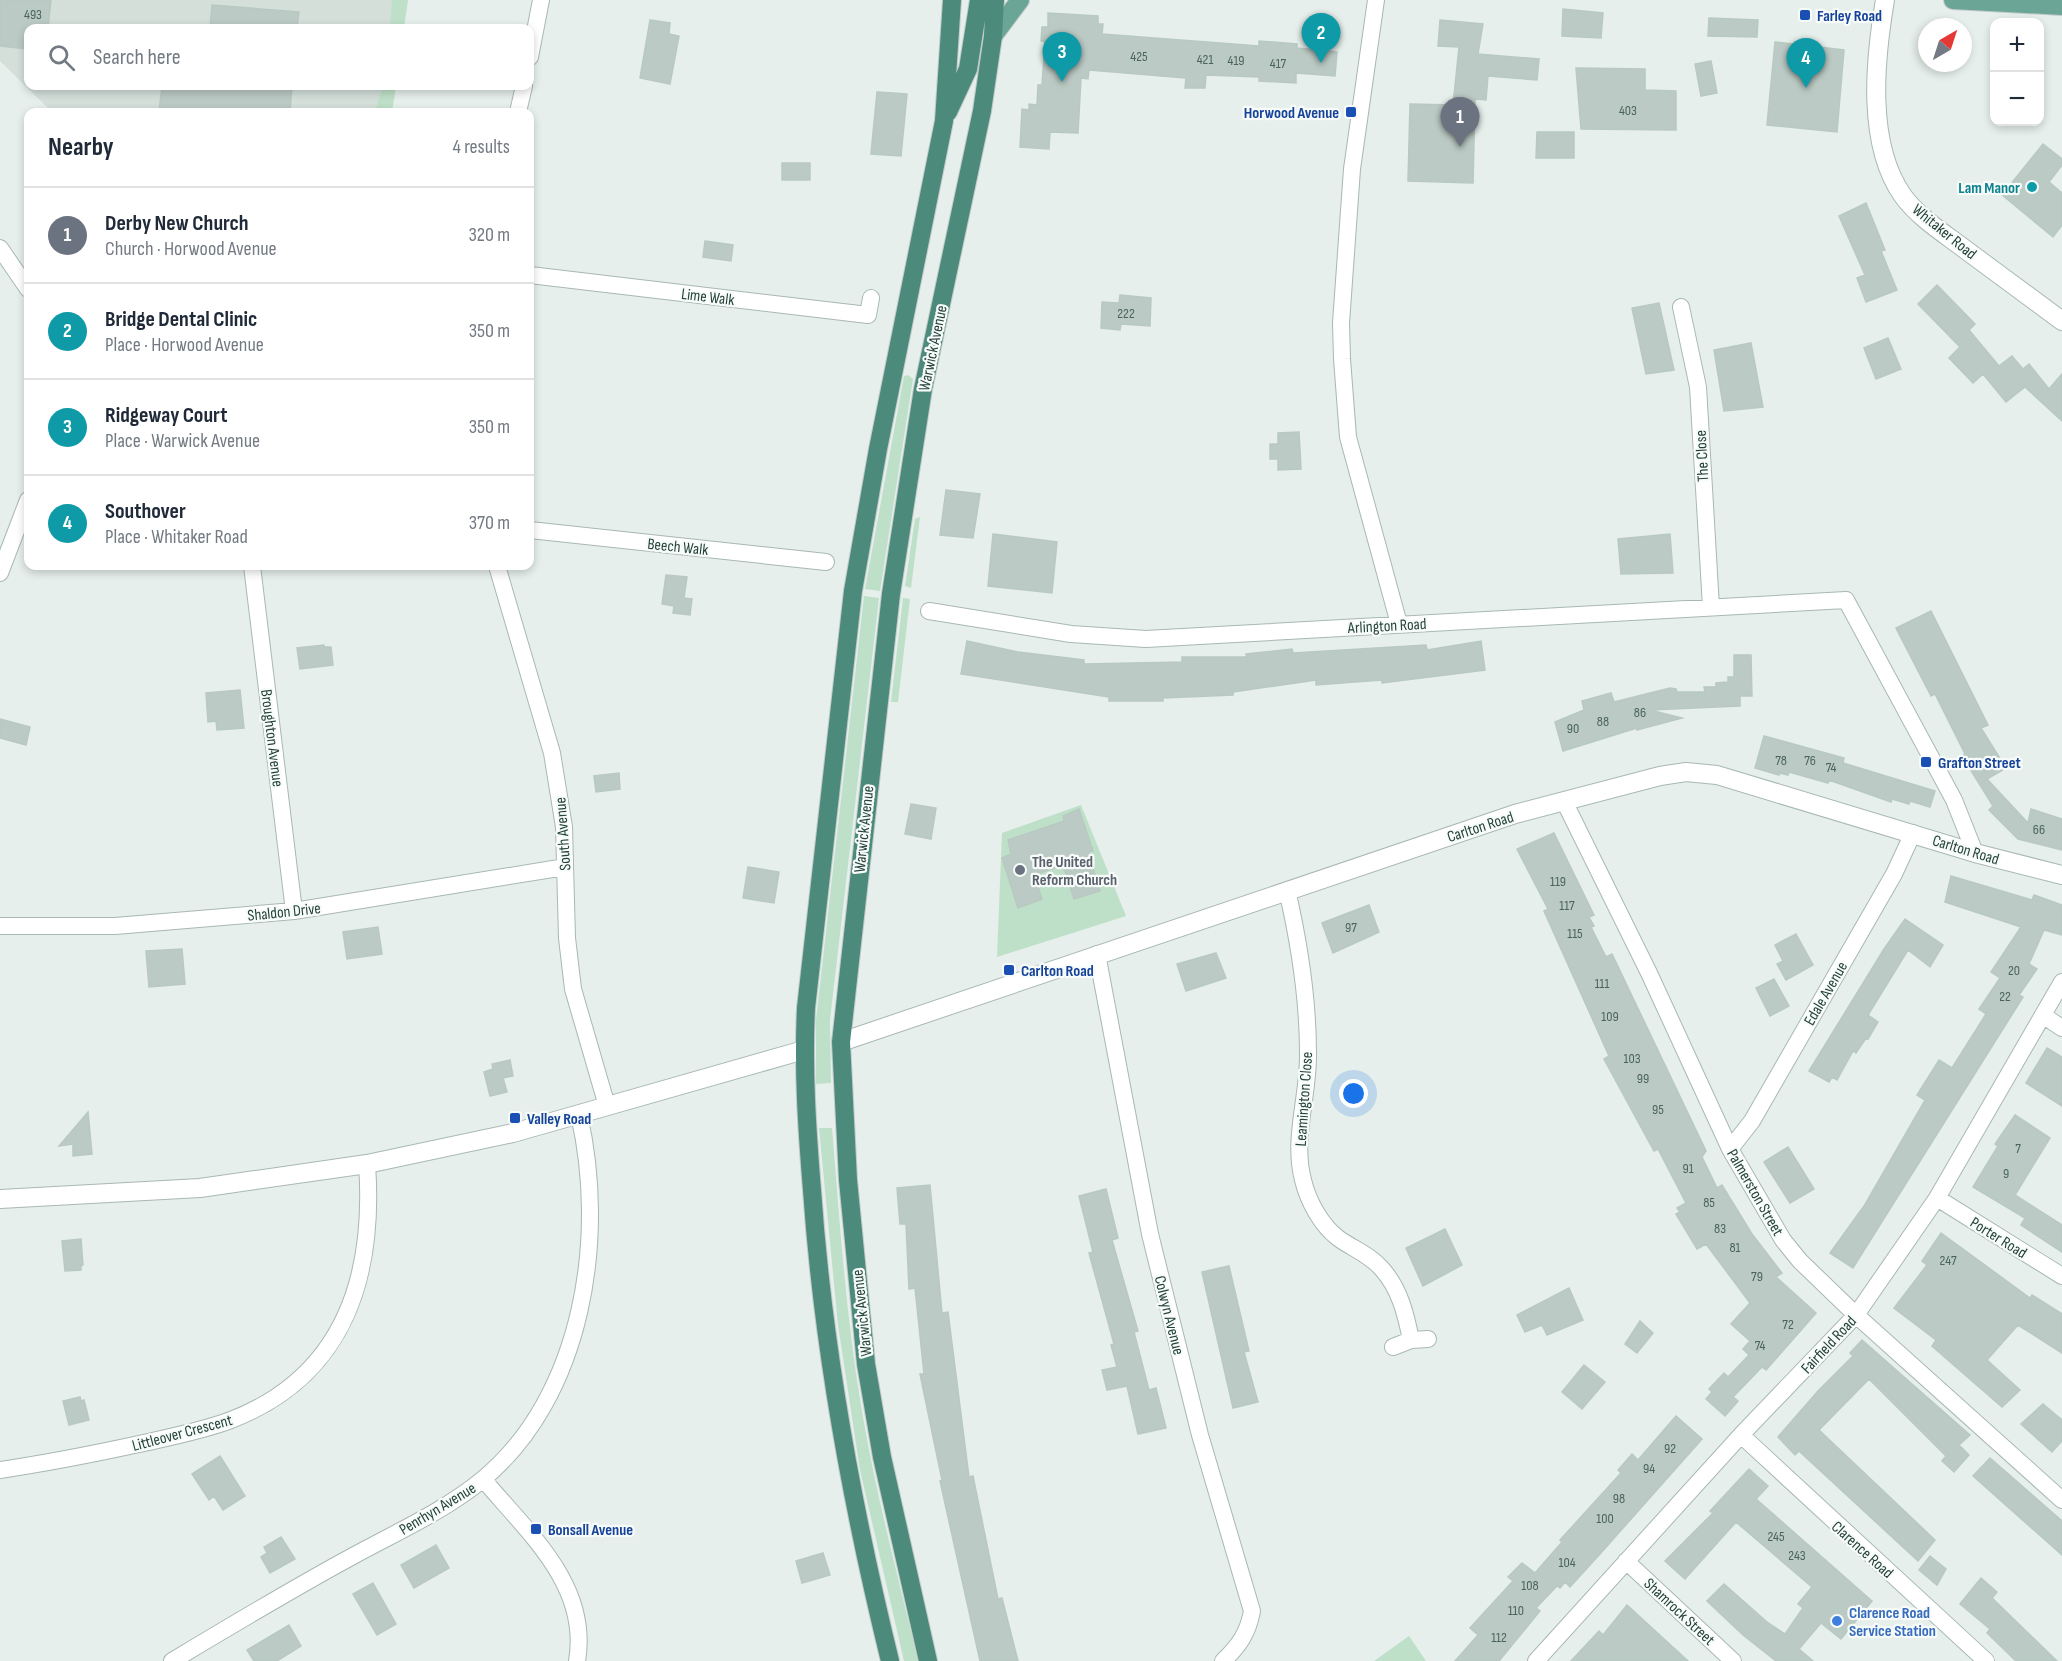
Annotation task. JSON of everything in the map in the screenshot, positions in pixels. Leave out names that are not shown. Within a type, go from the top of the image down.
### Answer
[{"type":"highway","name":"Warwick Avenue","points":[[890,1661],[845,1458],[832,1382],[817,1266],[804,1088],[804,1050],[806,1008],[853,591],[878,449],[944,121],[952,0]]},
{"type":"highway","points":[[944,121],[968,69],[979,0]]},
{"type":"highway","name":"Warwick Avenue","points":[[928,1661],[882,1457],[866,1364],[848,1180],[841,1042],[891,594],[923,389],[982,111],[993,36],[995,0]]},
{"type":"main road","points":[[993,36],[1020,0]]},
{"type":"main road","points":[[1953,0],[2062,6]]},
{"type":"street","points":[[534,36],[541,0]]},
{"type":"street","points":[[1376,0],[1350,191],[1341,323],[1343,378],[1348,437],[1399,624]]},
{"type":"street","name":"Whitaker Road","points":[[1885,0],[1876,52],[1876,107],[1885,156],[1903,196],[1934,226],[2062,321]]},
{"type":"street","points":[[520,108],[523,90]]},
{"type":"street","points":[[0,248],[24,284]]},
{"type":"street","name":"Lime Walk","points":[[534,275],[868,315],[871,298]]},
{"type":"street","name":"The Close","points":[[1681,307],[1698,387],[1711,607]]},
{"type":"street","points":[[0,573],[24,510]]},
{"type":"street","name":"Beech Walk","points":[[534,530],[826,562]]},
{"type":"street","name":"Broughton Avenue","points":[[252,570],[294,911]]},
{"type":"street","name":"South Avenue","points":[[498,570],[552,753],[563,814],[568,956],[573,989],[607,1106]]},
{"type":"street","name":"Arlington Road","points":[[929,610],[1071,634],[1146,639],[1846,600],[1954,800],[1975,853]]},
{"type":"street","name":"Carlton Road","points":[[841,1042],[1515,814],[1686,772],[1717,775],[1975,853],[2062,875]]},
{"type":"street","name":"Palmerston Street","points":[[1564,801],[1649,973],[1730,1149],[1783,1240],[1800,1261],[1856,1315],[2062,1500]]},
{"type":"street","name":"Edale Avenue","points":[[1730,1149],[1752,1121],[1894,874],[1913,833]]},
{"type":"street","name":"Shaldon Drive","points":[[0,926],[116,926],[294,911],[566,867]]},
{"type":"street","name":"Leamington Close","points":[[1287,890],[1298,942],[1308,1054],[1299,1146],[1303,1182],[1319,1216],[1329,1229],[1337,1237],[1357,1247],[1388,1276],[1419,1340],[1393,1347]]},
{"type":"street","name":"Colwyn Avenue","points":[[1097,954],[1150,1234],[1200,1435],[1252,1611],[1249,1627],[1239,1645],[1223,1661]]},
{"type":"street","name":"Fairfield Road","points":[[1536,1661],[1741,1435],[1856,1315],[1937,1198],[2062,982]]},
{"type":"street","points":[[2044,1016],[2062,1028]]},
{"type":"street","points":[[0,1199],[200,1188],[367,1164],[513,1132],[804,1050]]},
{"type":"street","name":"Penrhyn Avenue","points":[[172,1661],[281,1596],[448,1504],[483,1479],[517,1443],[544,1402],[564,1362],[579,1315],[588,1238],[586,1145],[579,1114]]},
{"type":"street","name":"Littleover Crescent","points":[[0,1470],[69,1459],[201,1430],[231,1420],[260,1406],[304,1374],[335,1340],[360,1280],[369,1205],[367,1164]]},
{"type":"street","name":"Porter Road","points":[[1937,1198],[2062,1276]]},
{"type":"street","name":"Clarence Road","points":[[1741,1435],[1986,1661]]},
{"type":"street","points":[[483,1479],[557,1568],[570,1589],[580,1633],[577,1661]]},
{"type":"street","name":"Shamrock Street","points":[[1626,1561],[1733,1661]]},
{"type":"shaded area","points":[[0,0],[408,0],[401,24],[24,24],[24,85],[0,61]]},
{"type":"shaded area","points":[[30,90],[382,90],[375,108],[48,108]]},
{"type":"green space","points":[[392,0],[408,0],[405,24],[390,24]]},
{"type":"green space","points":[[382,90],[395,90],[393,108],[375,108]]},
{"type":"green space","points":[[908,375],[913,379],[880,591],[865,589],[904,376]]},
{"type":"green space","points":[[920,517],[911,588],[905,586],[915,519]]},
{"type":"green space","points":[[864,596],[879,598],[830,1020],[831,1083],[816,1084],[816,1020]]},
{"type":"green space","points":[[903,598],[910,599],[898,702],[891,702]]},
{"type":"green space","points":[[1081,805],[1126,916],[997,957],[1002,833]]},
{"type":"green space","points":[[819,1128],[832,1128],[844,1272],[857,1381],[875,1478],[918,1661],[904,1661],[860,1470],[838,1325]]},
{"type":"green space","points":[[1409,1636],[1426,1661],[1374,1661]]},
{"type":"building","points":[[0,0],[51,0],[48,24],[24,24],[24,49],[0,46]]},
{"type":"building","points":[[212,5],[299,12],[298,24],[210,24]]},
{"type":"building","points":[[1563,9],[1603,13],[1601,38],[1562,36]]},
{"type":"building","points":[[1048,13],[1098,16],[1098,24],[1103,24],[1102,34],[1259,46],[1259,41],[1297,44],[1297,48],[1337,52],[1335,76],[1296,73],[1296,83],[1259,81],[1259,77],[1206,75],[1205,88],[1185,88],[1186,78],[1089,70],[1088,79],[1081,78],[1078,133],[1050,132],[1049,149],[1020,147],[1022,109],[1029,110],[1029,104],[1037,105],[1038,85],[1042,85],[1045,42],[1041,41],[1042,27],[1048,27]]},
{"type":"building","points":[[1709,18],[1758,20],[1757,37],[1708,36]]},
{"type":"building","points":[[650,20],[670,23],[669,34],[679,36],[670,84],[640,78]]},
{"type":"building","points":[[1440,20],[1483,24],[1478,54],[1539,59],[1537,80],[1488,76],[1486,100],[1475,99],[1473,183],[1408,181],[1410,104],[1453,105],[1459,47],[1438,46]]},
{"type":"building","points":[[1775,42],[1844,50],[1837,132],[1767,125]]},
{"type":"building","points":[[1711,61],[1717,93],[1701,96],[1695,64]]},
{"type":"building","points":[[1576,68],[1645,69],[1645,90],[1676,91],[1676,130],[1581,129]]},
{"type":"building","points":[[162,90],[292,90],[290,108],[159,108]]},
{"type":"building","points":[[877,92],[907,94],[901,156],[871,154]]},
{"type":"building","points":[[1537,132],[1574,132],[1574,158],[1536,158]]},
{"type":"building","name":"Lam Manor","points":[[2043,144],[2062,159],[2062,165],[2049,182],[2062,193],[2062,225],[2053,237],[2002,195]]},
{"type":"building","points":[[782,163],[810,163],[810,180],[782,180]]},
{"type":"building","points":[[1866,203],[1885,250],[1881,251],[1897,290],[1866,302],[1857,278],[1865,275],[1839,216]]},
{"type":"building","points":[[705,241],[733,245],[731,261],[703,257]]},
{"type":"building","points":[[1937,285],[1975,324],[1969,330],[1999,366],[2012,356],[2023,369],[2029,364],[2049,389],[2062,374],[2062,421],[2025,387],[2006,402],[1983,374],[1973,383],[1949,358],[1960,347],[1918,304]]},
{"type":"building","points":[[1120,295],[1151,298],[1150,326],[1121,324],[1120,330],[1101,328],[1102,302],[1119,303]]},
{"type":"building","points":[[1659,303],[1674,370],[1646,374],[1632,308]]},
{"type":"building","points":[[1888,338],[1901,369],[1876,379],[1864,348]]},
{"type":"building","points":[[1751,343],[1763,407],[1724,411],[1714,350]]},
{"type":"building","points":[[1299,432],[1301,469],[1278,470],[1278,459],[1270,459],[1270,444],[1278,444],[1278,433]]},
{"type":"building","points":[[946,490],[980,494],[973,538],[940,535]]},
{"type":"building","points":[[993,534],[1057,542],[1052,593],[988,586]]},
{"type":"building","points":[[1670,534],[1673,573],[1621,574],[1618,539]]},
{"type":"building","points":[[666,575],[687,577],[684,598],[692,599],[690,615],[673,613],[674,606],[662,604]]},
{"type":"building","points":[[1931,611],[1988,725],[1981,728],[2006,768],[1987,779],[2028,823],[2031,809],[2062,819],[2062,850],[2018,839],[1989,810],[1993,806],[1962,756],[1965,754],[1935,694],[1931,696],[1896,628]]},
{"type":"building","points":[[967,641],[1018,652],[1084,660],[1084,664],[1182,662],[1182,657],[1247,657],[1246,654],[1292,649],[1293,653],[1426,645],[1427,650],[1481,641],[1485,670],[1382,683],[1382,680],[1316,685],[1316,680],[1233,692],[1233,695],[1163,698],[1163,701],[1109,701],[1109,697],[961,674]]},
{"type":"building","points":[[324,645],[324,647],[331,647],[333,665],[300,669],[297,648]]},
{"type":"building","points":[[1734,655],[1751,655],[1752,696],[1740,696],[1740,706],[1650,710],[1682,718],[1637,730],[1637,728],[1563,751],[1555,722],[1584,710],[1582,701],[1611,693],[1614,702],[1670,688],[1676,689],[1677,692],[1705,692],[1704,687],[1716,687],[1716,683],[1728,682],[1728,677],[1734,677]]},
{"type":"building","points":[[240,690],[244,728],[217,730],[216,721],[208,722],[206,693]]},
{"type":"building","points":[[0,719],[30,727],[26,745],[0,738]]},
{"type":"building","points":[[1764,736],[1844,758],[1843,763],[1935,791],[1930,807],[1910,801],[1909,804],[1892,799],[1891,802],[1829,780],[1828,783],[1789,772],[1788,775],[1780,773],[1779,775],[1755,768]]},
{"type":"building","points":[[619,773],[620,789],[596,792],[594,776]]},
{"type":"building","points":[[911,804],[936,808],[931,839],[905,834]]},
{"type":"building","name":"The United Reform Church","points":[[1079,809],[1093,851],[1088,852],[1100,891],[1074,899],[1063,865],[1034,875],[1042,899],[1018,908],[1002,858],[1011,854],[1008,840],[1064,821],[1063,816]]},
{"type":"building","points":[[1554,833],[1594,915],[1589,917],[1594,926],[1591,927],[1606,957],[1612,954],[1706,1151],[1702,1157],[1717,1188],[1722,1185],[1752,1234],[1782,1273],[1776,1277],[1816,1313],[1766,1370],[1762,1367],[1733,1397],[1738,1401],[1725,1416],[1706,1399],[1712,1392],[1709,1389],[1724,1373],[1728,1377],[1749,1355],[1743,1349],[1750,1341],[1731,1324],[1750,1303],[1706,1244],[1697,1249],[1676,1214],[1680,1212],[1677,1208],[1686,1203],[1658,1149],[1654,1151],[1604,1059],[1609,1056],[1544,911],[1548,909],[1517,849]]},
{"type":"building","points":[[748,867],[779,872],[774,903],[743,898]]},
{"type":"building","points":[[1951,876],[2032,900],[2034,895],[2062,905],[2062,935],[2044,930],[2029,964],[2037,969],[2019,995],[2023,997],[1853,1268],[1830,1253],[1864,1206],[1925,1100],[1917,1095],[1939,1060],[1952,1068],[1986,1014],[1979,1009],[2000,978],[1991,972],[2021,927],[1945,902]]},
{"type":"building","points":[[1369,905],[1379,932],[1333,953],[1322,923]]},
{"type":"building","points":[[1905,919],[1943,945],[1930,967],[1908,950],[1868,1015],[1878,1022],[1868,1039],[1866,1038],[1856,1053],[1853,1051],[1837,1080],[1832,1077],[1829,1082],[1809,1071]]},
{"type":"building","points":[[378,927],[382,954],[347,959],[343,932]]},
{"type":"building","points":[[1796,934],[1813,965],[1786,980],[1777,964],[1783,961],[1775,945]]},
{"type":"building","points":[[182,949],[185,984],[149,987],[146,951]]},
{"type":"building","points":[[1216,953],[1226,978],[1186,991],[1177,964]]},
{"type":"building","points":[[1774,979],[1789,1006],[1770,1016],[1756,988]]},
{"type":"building","points":[[2047,1048],[2062,1057],[2062,1106],[2026,1083]]},
{"type":"building","points":[[510,1060],[513,1076],[503,1078],[507,1092],[490,1096],[484,1072],[493,1069],[492,1064]]},
{"type":"building","points":[[88,1112],[92,1154],[73,1156],[73,1144],[59,1146]]},
{"type":"building","points":[[2015,1115],[2050,1138],[2015,1195],[2062,1225],[2062,1252],[2021,1225],[2025,1218],[1973,1187],[1998,1146],[1995,1144]]},
{"type":"building","points":[[1788,1147],[1814,1189],[1790,1203],[1764,1162]]},
{"type":"building","points":[[930,1185],[942,1313],[948,1312],[969,1477],[973,1476],[998,1599],[1002,1598],[1018,1661],[980,1661],[940,1481],[942,1480],[920,1374],[924,1374],[915,1288],[909,1289],[906,1224],[900,1224],[897,1188]]},
{"type":"building","points":[[1106,1189],[1118,1238],[1112,1240],[1138,1331],[1134,1332],[1149,1390],[1156,1388],[1166,1428],[1138,1434],[1127,1386],[1107,1390],[1102,1370],[1117,1367],[1111,1345],[1114,1344],[1089,1253],[1093,1252],[1079,1196]]},
{"type":"building","points":[[1445,1229],[1462,1265],[1423,1286],[1406,1248]]},
{"type":"building","points":[[1941,1233],[2030,1298],[2032,1295],[2062,1314],[2062,1353],[2018,1325],[1987,1360],[2020,1390],[2002,1407],[1932,1346],[1936,1340],[1894,1308],[1927,1265],[1922,1261]]},
{"type":"building","points":[[81,1239],[83,1265],[81,1265],[81,1270],[65,1271],[62,1241]]},
{"type":"building","points":[[1229,1266],[1249,1351],[1244,1352],[1258,1402],[1233,1408],[1202,1272]]},
{"type":"building","points":[[1569,1288],[1583,1320],[1547,1335],[1542,1325],[1525,1332],[1517,1315]]},
{"type":"building","points":[[1640,1321],[1653,1333],[1637,1353],[1625,1344]]},
{"type":"building","points":[[1862,1340],[1970,1435],[1959,1445],[1969,1455],[1954,1472],[1942,1461],[1946,1456],[1869,1379],[1819,1430],[1935,1540],[1918,1561],[1799,1451],[1795,1455],[1778,1437],[1818,1391],[1853,1356],[1850,1353]]},
{"type":"building","points":[[1584,1365],[1605,1382],[1582,1409],[1562,1392]]},
{"type":"building","points":[[80,1397],[81,1401],[84,1400],[89,1420],[69,1425],[63,1401]]},
{"type":"building","points":[[2043,1404],[2062,1420],[2062,1441],[2052,1452],[2021,1424]]},
{"type":"building","points":[[1676,1416],[1702,1439],[1600,1554],[1570,1587],[1565,1582],[1560,1588],[1557,1586],[1536,1608],[1540,1611],[1499,1661],[1455,1661],[1478,1635],[1470,1628],[1513,1581],[1508,1577],[1522,1563],[1535,1573],[1562,1542],[1560,1540],[1621,1473],[1618,1470],[1632,1454],[1638,1460]]},
{"type":"building","points":[[220,1456],[245,1496],[223,1510],[214,1496],[209,1500],[192,1474]]},
{"type":"building","points":[[1990,1458],[2062,1521],[2062,1555],[1973,1476]]},
{"type":"building","points":[[1749,1469],[1768,1486],[1756,1499],[1872,1601],[1841,1639],[1821,1623],[1799,1649],[1813,1661],[1776,1661],[1743,1635],[1707,1601],[1724,1584],[1767,1622],[1785,1634],[1803,1608],[1798,1604],[1812,1587],[1736,1522],[1685,1579],[1665,1561],[1713,1513],[1710,1511]]},
{"type":"building","points":[[281,1537],[295,1559],[270,1573],[261,1557],[267,1553],[264,1547]]},
{"type":"building","points":[[436,1545],[449,1568],[414,1588],[401,1565]]},
{"type":"building","points":[[823,1553],[830,1575],[802,1583],[796,1561]]},
{"type":"building","points":[[1930,1556],[1946,1569],[1937,1585],[1919,1570]]},
{"type":"building","points":[[1981,1578],[1997,1592],[1992,1598],[2057,1661],[2016,1661],[1987,1633],[1990,1629],[1960,1604]]},
{"type":"building","points":[[373,1583],[396,1624],[377,1635],[353,1594]]},
{"type":"building","points":[[1627,1605],[1688,1661],[1571,1661],[1599,1631],[1603,1635]]},
{"type":"building","points":[[289,1625],[301,1646],[277,1661],[254,1661],[247,1650]]},
{"type":"place","name":"Farley Road","points":[[1805,15]]},
{"type":"place","name":"Bridge Dental Clinic","points":[[1321,63]]},
{"type":"place","name":"Ridgeway Court","points":[[1062,82]]},
{"type":"place","name":"Southover","points":[[1806,88]]},
{"type":"place","name":"Horwood Avenue","points":[[1351,112]]},
{"type":"place","name":"Derby New Church","points":[[1460,147]]},
{"type":"place","name":"Lam Manor","points":[[2032,187]]},
{"type":"place","name":"Grafton Street","points":[[1926,762]]},
{"type":"place","name":"The United Reform Church","points":[[1020,870]]},
{"type":"place","name":"Carlton Road","points":[[1009,970]]},
{"type":"place","name":"Valley Road","points":[[515,1118]]},
{"type":"place","name":"Bonsall Avenue","points":[[536,1529]]},
{"type":"place","name":"Clarence Road Service Station","points":[[1837,1621]]}]
